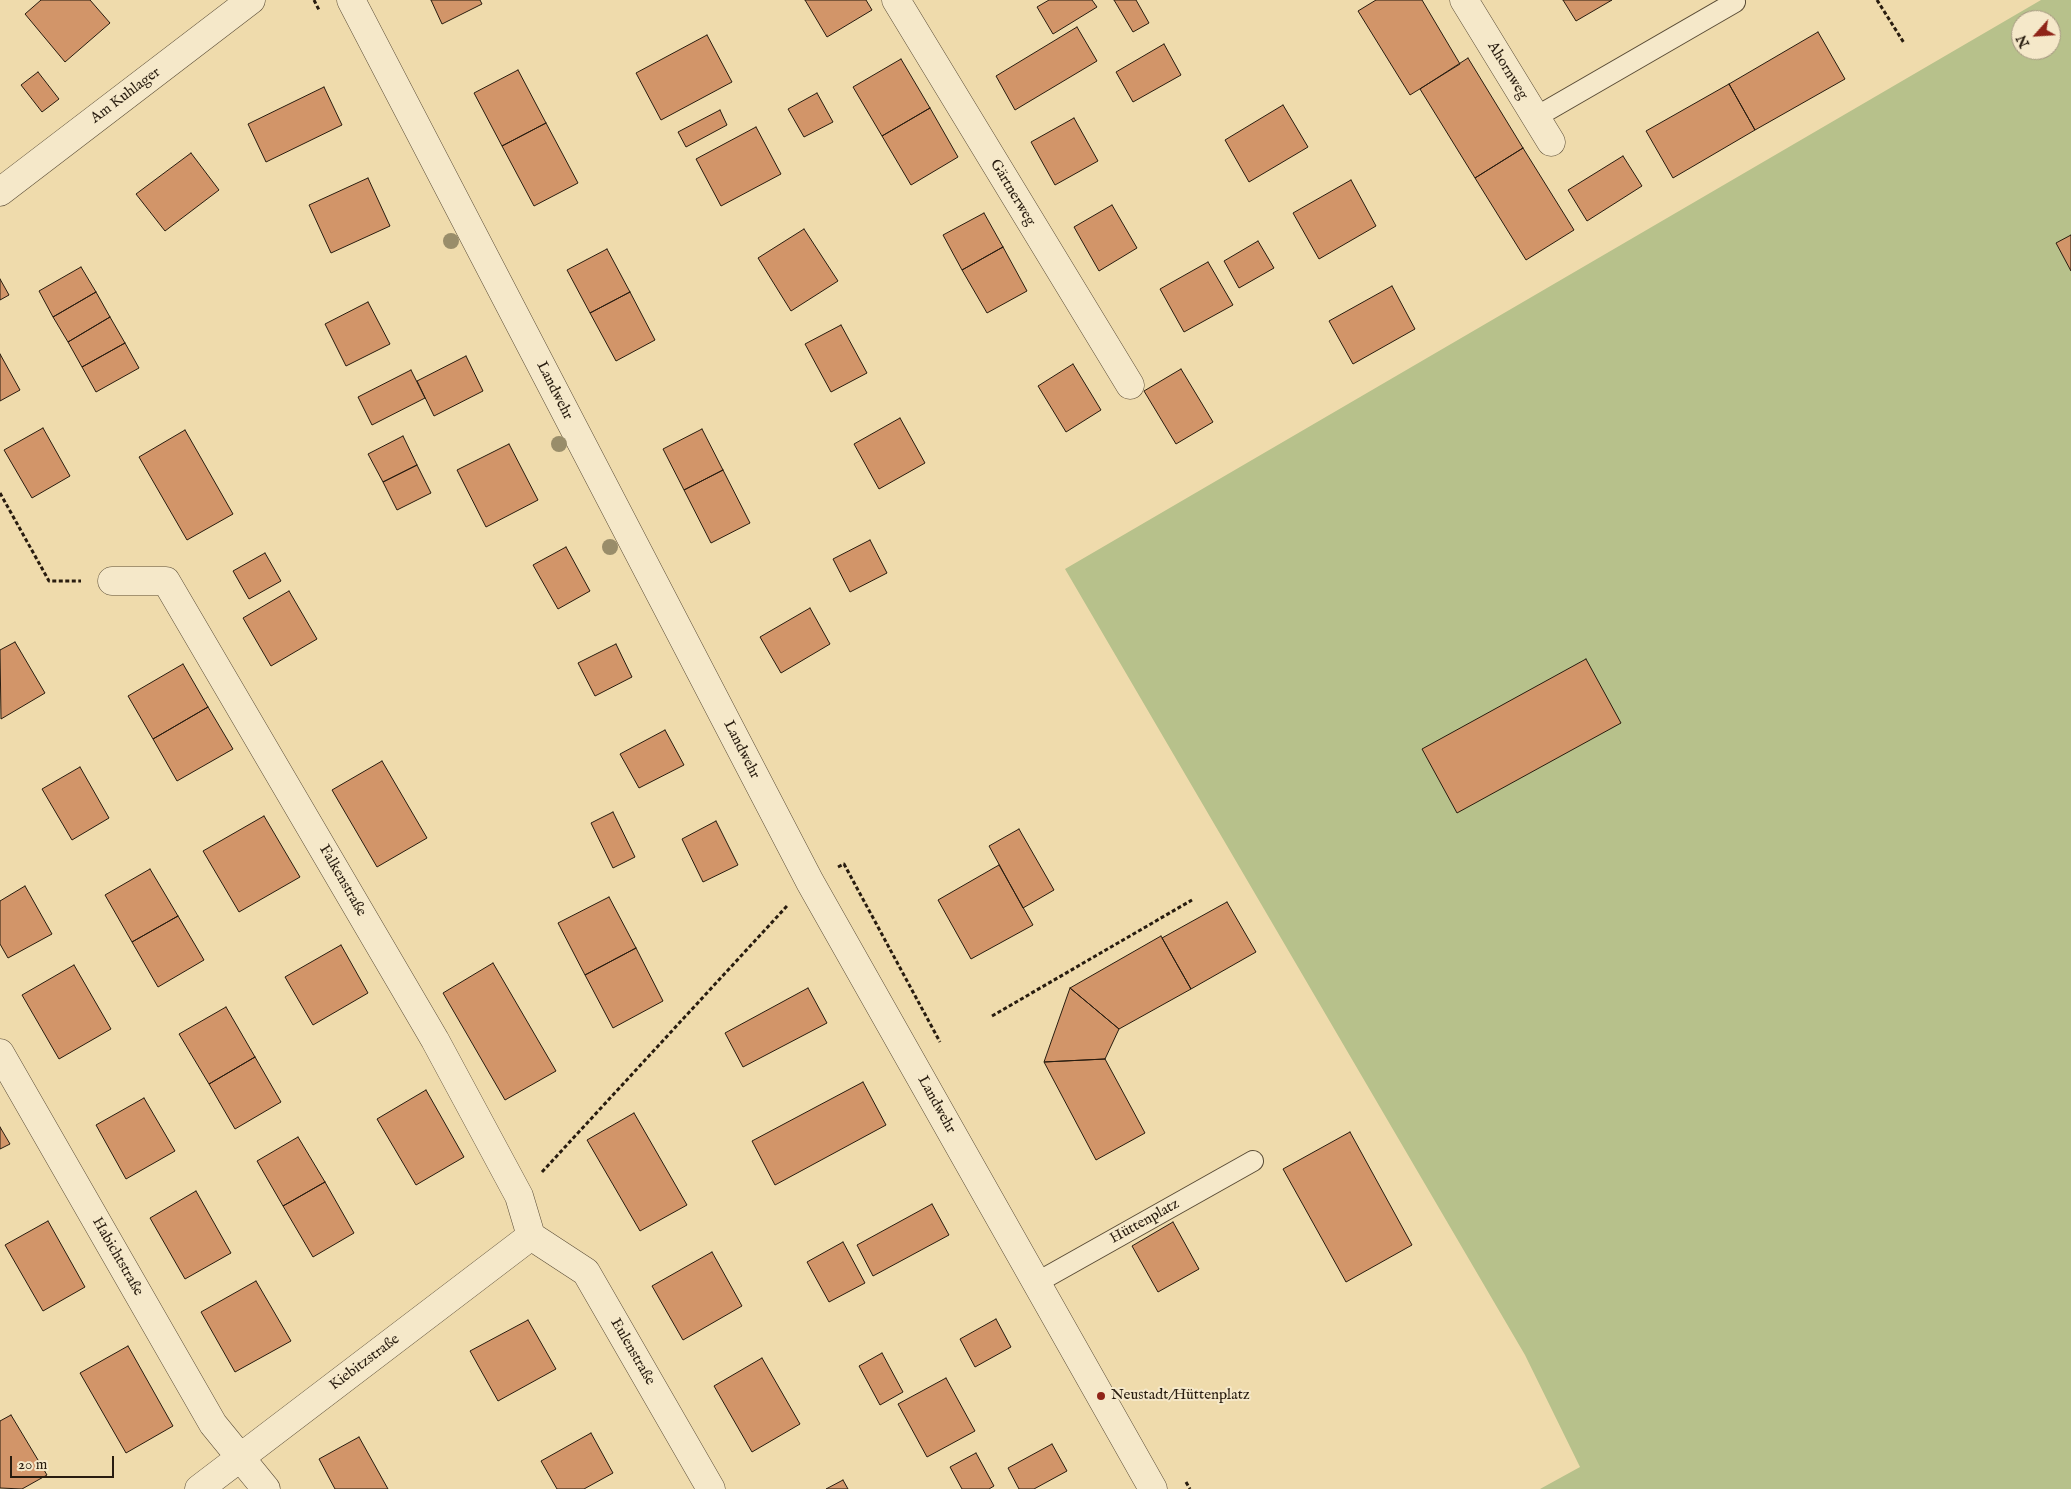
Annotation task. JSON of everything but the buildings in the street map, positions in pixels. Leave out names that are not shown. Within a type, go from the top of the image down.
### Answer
[{"type":"street","name":"Am Kuhlager","points":[[0,192],[251,0]]},
{"type":"street","name":"Landwehr","points":[[351,0],[810,882],[1153,1489]]},
{"type":"street","name":"Gärtnerweg","points":[[896,0],[1130,385]]},
{"type":"street","name":"Ahornweg","points":[[1464,0],[1551,142]]},
{"type":"street","name":"Falkenstraße","points":[[112,581],[166,581],[435,1040],[519,1196],[531,1236]]},
{"type":"street","name":"Habichtstraße","points":[[0,1053],[213,1424],[266,1489]]},
{"type":"street","name":"Kiebitzstraße","points":[[199,1489],[531,1236]]},
{"type":"street","name":"Eulenstraße","points":[[531,1236],[586,1272],[711,1489]]},
{"type":"lane","points":[[1536,117],[1735,2]]},
{"type":"lane","name":"Hüttenplatz","points":[[1036,1282],[1253,1161]]},
{"type":"path","points":[[1877,0],[1904,43]]},
{"type":"path","points":[[0,493],[49,580],[112,581]]},
{"type":"path","points":[[519,1196],[810,882]]},
{"type":"path","points":[[992,1016],[1192,900]]},
{"type":"green space","points":[[2041,0],[2071,0],[2071,1489],[1540,1489],[1580,1467],[1525,1355],[1065,569],[2011,17],[2011,60],[2061,60],[2061,10],[2024,10]]},
{"type":"place","name":"Neustadt/Hüttenplatz","points":[[1101,1396]]}]
